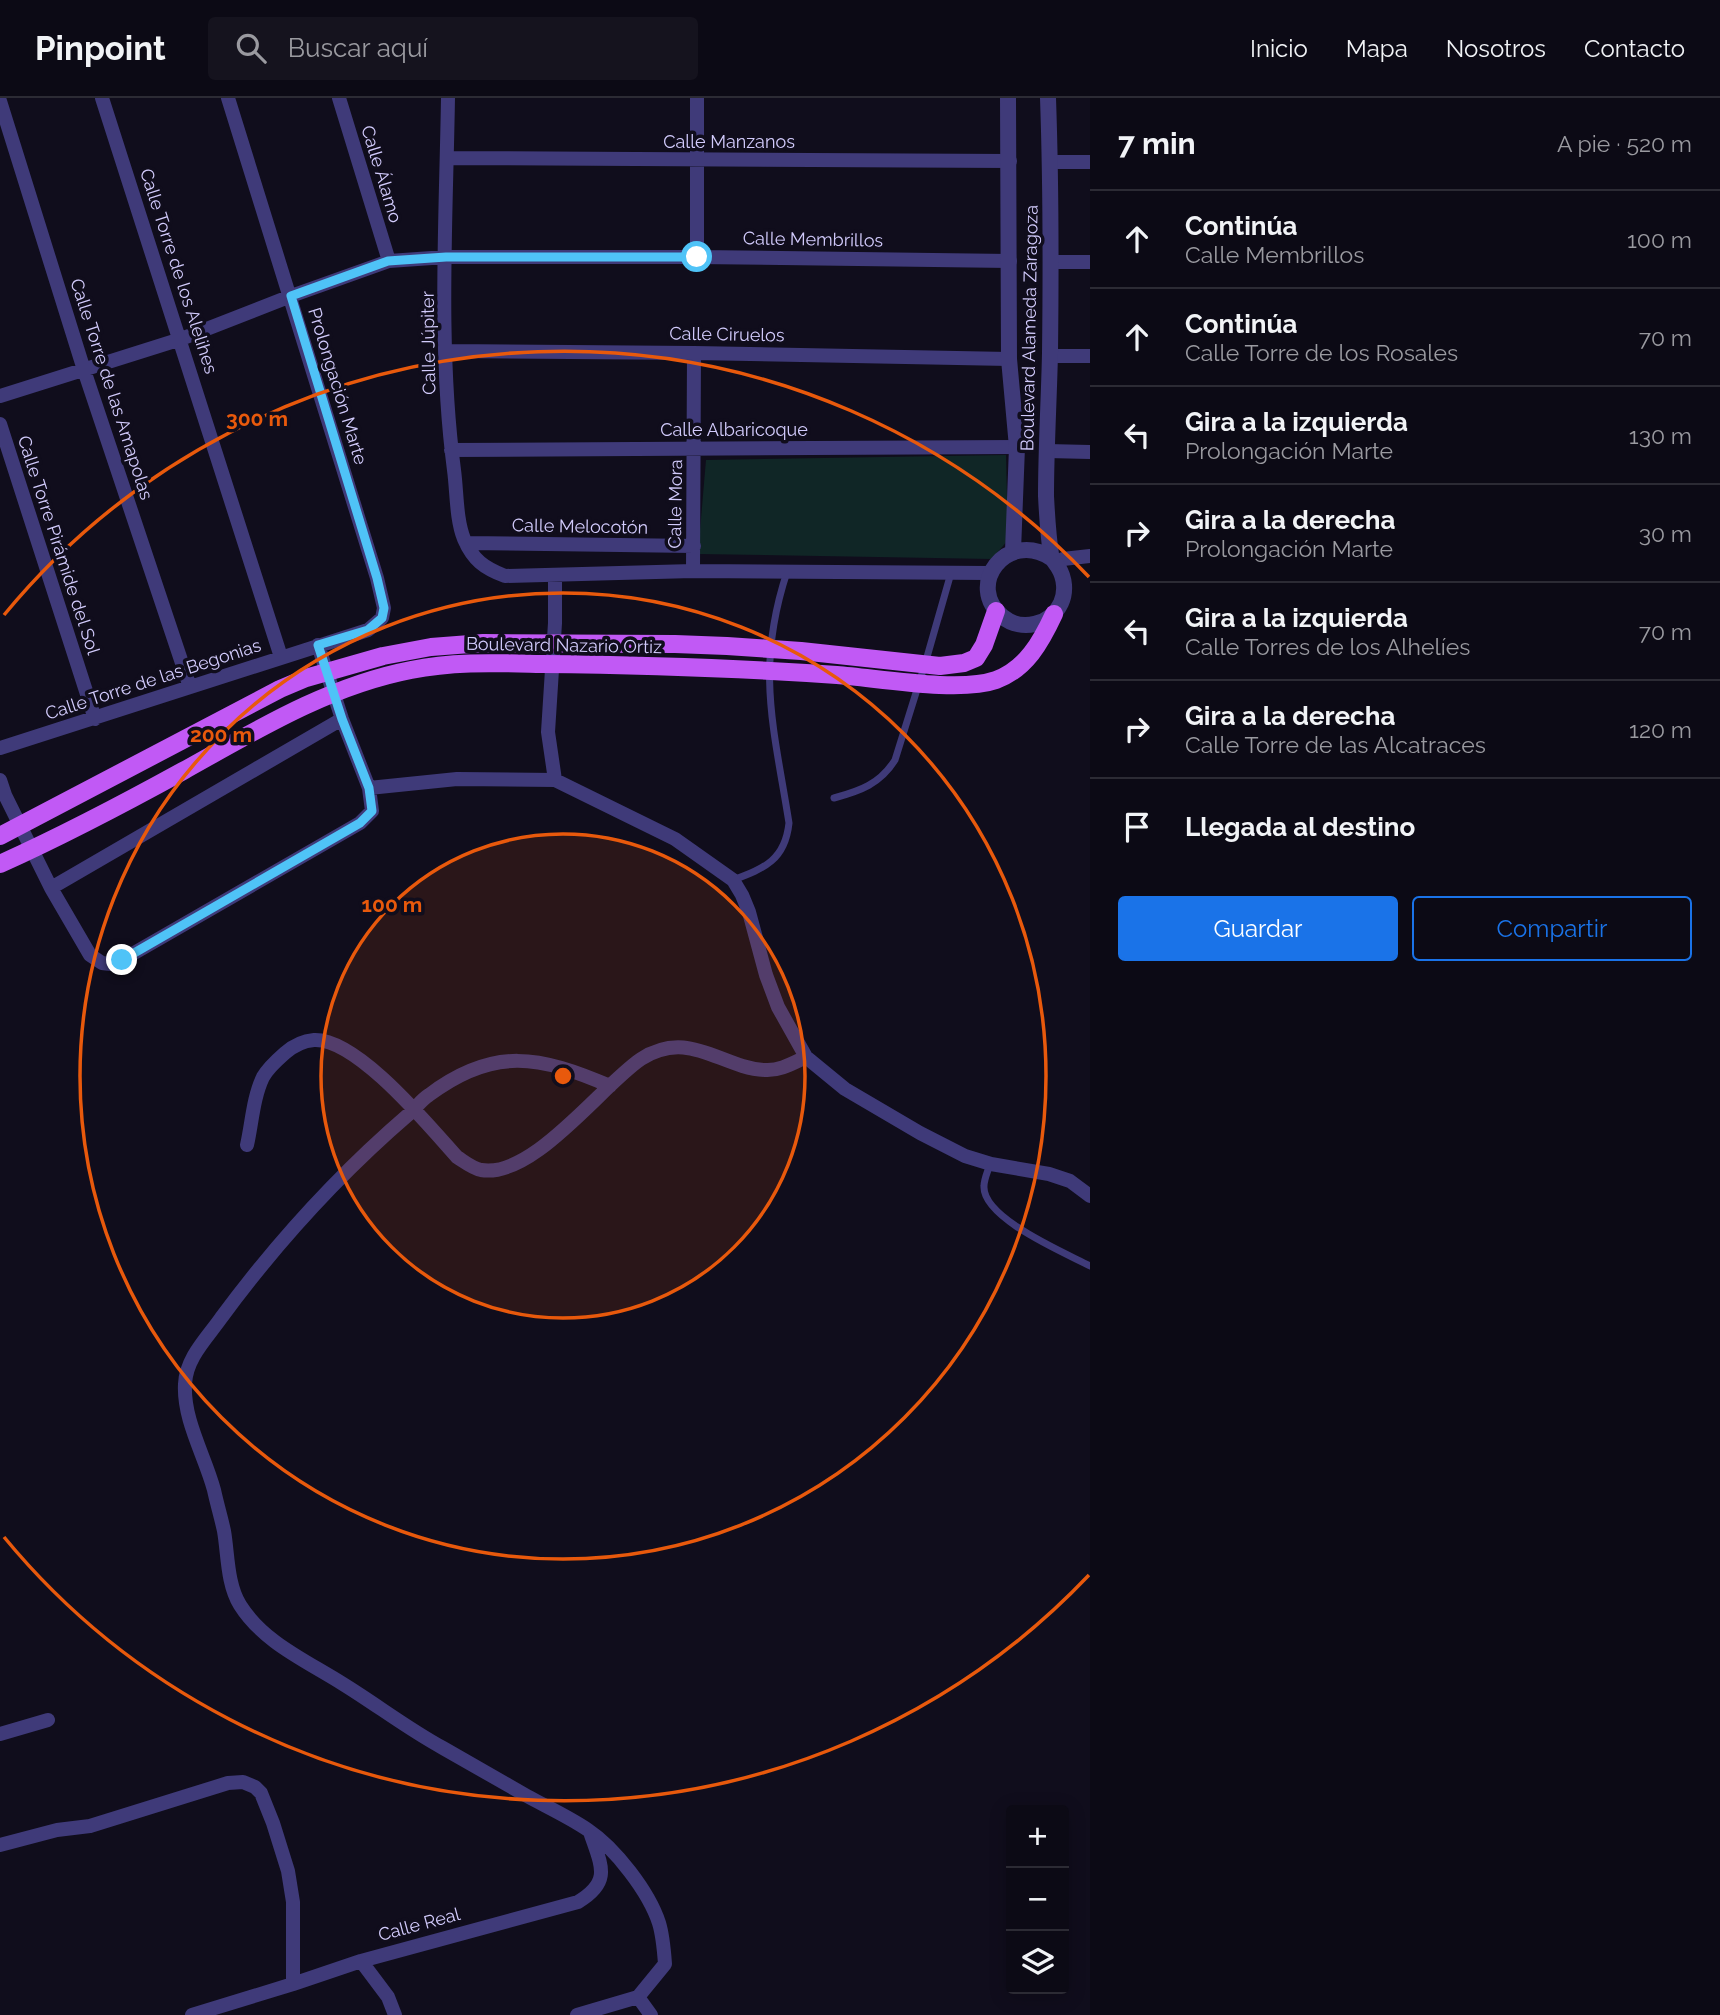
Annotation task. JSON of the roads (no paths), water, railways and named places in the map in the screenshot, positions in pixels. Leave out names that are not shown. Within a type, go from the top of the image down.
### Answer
[{"type":"main road","name":"Boulevard Nazario Ortiz","points":[[0,836],[280,689],[383,656],[431,647],[483,643],[675,644],[769,649],[940,666],[964,663],[976,658],[984,645],[996,611]]},
{"type":"main road","name":"Boulevard Nazario Ortiz","points":[[0,864],[162,783],[312,701],[410,670],[471,663],[552,664],[768,672],[976,685],[997,680],[1022,665],[1041,642],[1054,614]]},
{"type":"street","name":"Calle Torre de los Alelihes","points":[[102,98],[281,657]]},
{"type":"street","name":"Prolongación Marte","points":[[228,98],[291,296],[384,608],[382,618],[368,630],[318,645]]},
{"type":"street","name":"Calle Álamo","points":[[340,98],[388,261]]},
{"type":"street","name":"Calle Júpiter","points":[[448,98],[445,351],[451,450],[466,543]]},
{"type":"street","points":[[697,98],[697,257]]},
{"type":"street","name":"Boulevard Alameda Zaragoza","points":[[1008,98],[1009,359],[1017,447],[1013,551]]},
{"type":"street","name":"Boulevard Alameda Zaragoza","points":[[1048,98],[1051,262],[1046,499],[1054,562],[1063,577],[1064,590],[1061,603],[1054,614]]},
{"type":"street","name":"Calle Torre de las Amapolas","points":[[0,101],[85,370],[190,687]]},
{"type":"street","name":"Calle Manzanos","points":[[447,158],[1010,161]]},
{"type":"street","points":[[1050,162],[1090,162]]},
{"type":"street","name":"Calle Membrillos","points":[[0,396],[181,339],[388,261],[446,257],[1010,261]]},
{"type":"street","points":[[1051,262],[1090,262]]},
{"type":"street","name":"Calle Ciruelos","points":[[445,351],[1009,359]]},
{"type":"street","name":"Calle Mora","points":[[693,571],[694,353]]},
{"type":"street","points":[[1049,356],[1090,356]]},
{"type":"street","name":"Calle Torre Pirámide del Sol","points":[[0,424],[95,719]]},
{"type":"street","name":"Calle Albaricoque","points":[[451,450],[1017,447]]},
{"type":"street","points":[[1046,451],[1090,452]]},
{"type":"street","points":[[466,543],[476,561],[488,570],[505,576],[693,571],[990,573]]},
{"type":"street","name":"Calle Melocotón","points":[[466,543],[694,546]]},
{"type":"street","points":[[1054,614],[1031,625],[1006,619],[996,611],[990,599],[990,573],[1003,556],[1013,551],[1033,550],[1054,562],[1090,556]]},
{"type":"street","points":[[555,576],[548,732],[555,780]]},
{"type":"street","points":[[0,780],[51,888],[90,955],[103,963],[122,960],[360,823],[372,811],[369,788],[342,719],[318,645]]},
{"type":"street","name":"Calle Torre de las Begonias","points":[[0,748],[318,645]]},
{"type":"street","points":[[51,888],[342,719]]},
{"type":"street","points":[[369,788],[457,779],[555,780],[675,839],[733,880],[749,912],[766,975],[778,1007],[806,1057],[845,1089],[965,1156],[991,1164],[1049,1174],[1070,1181],[1090,1196]]},
{"type":"street","points":[[247,1145],[255,1097],[264,1075],[277,1059],[296,1044],[315,1040],[334,1044],[355,1055],[414,1110],[457,1157],[482,1170],[505,1167],[526,1157],[572,1123],[643,1058],[659,1051],[699,1049],[765,1070],[781,1069],[806,1057]]},
{"type":"street","points":[[577,2015],[638,1997],[665,1964],[658,1920],[632,1876],[590,1831],[434,1744],[292,1654],[249,1618],[237,1601],[231,1582],[220,1516],[186,1404],[185,1381],[190,1361],[229,1308],[320,1196],[426,1096],[482,1066],[506,1060],[533,1060],[555,1064],[610,1086]]},
{"type":"street","points":[[0,1734],[48,1720]]},
{"type":"street","points":[[0,1845],[57,1830],[90,1826],[236,1782],[256,1787],[273,1823],[288,1871],[293,1902],[293,1984]]},
{"type":"street","name":"Calle Real","points":[[192,2015],[361,1961],[578,1902],[596,1889],[601,1880],[602,1870],[590,1831]]},
{"type":"street","points":[[361,1961],[388,1997],[395,2015]]},
{"type":"street","points":[[638,1997],[652,2015]]},
{"type":"lane","points":[[733,880],[762,869],[778,856],[787,837],[789,823],[770,712],[768,672],[776,604],[787,572]]},
{"type":"lane","points":[[834,798],[875,783],[895,760],[951,573]]},
{"type":"lane","points":[[991,1164],[984,1187],[992,1207],[1034,1236],[1090,1266]]}]
